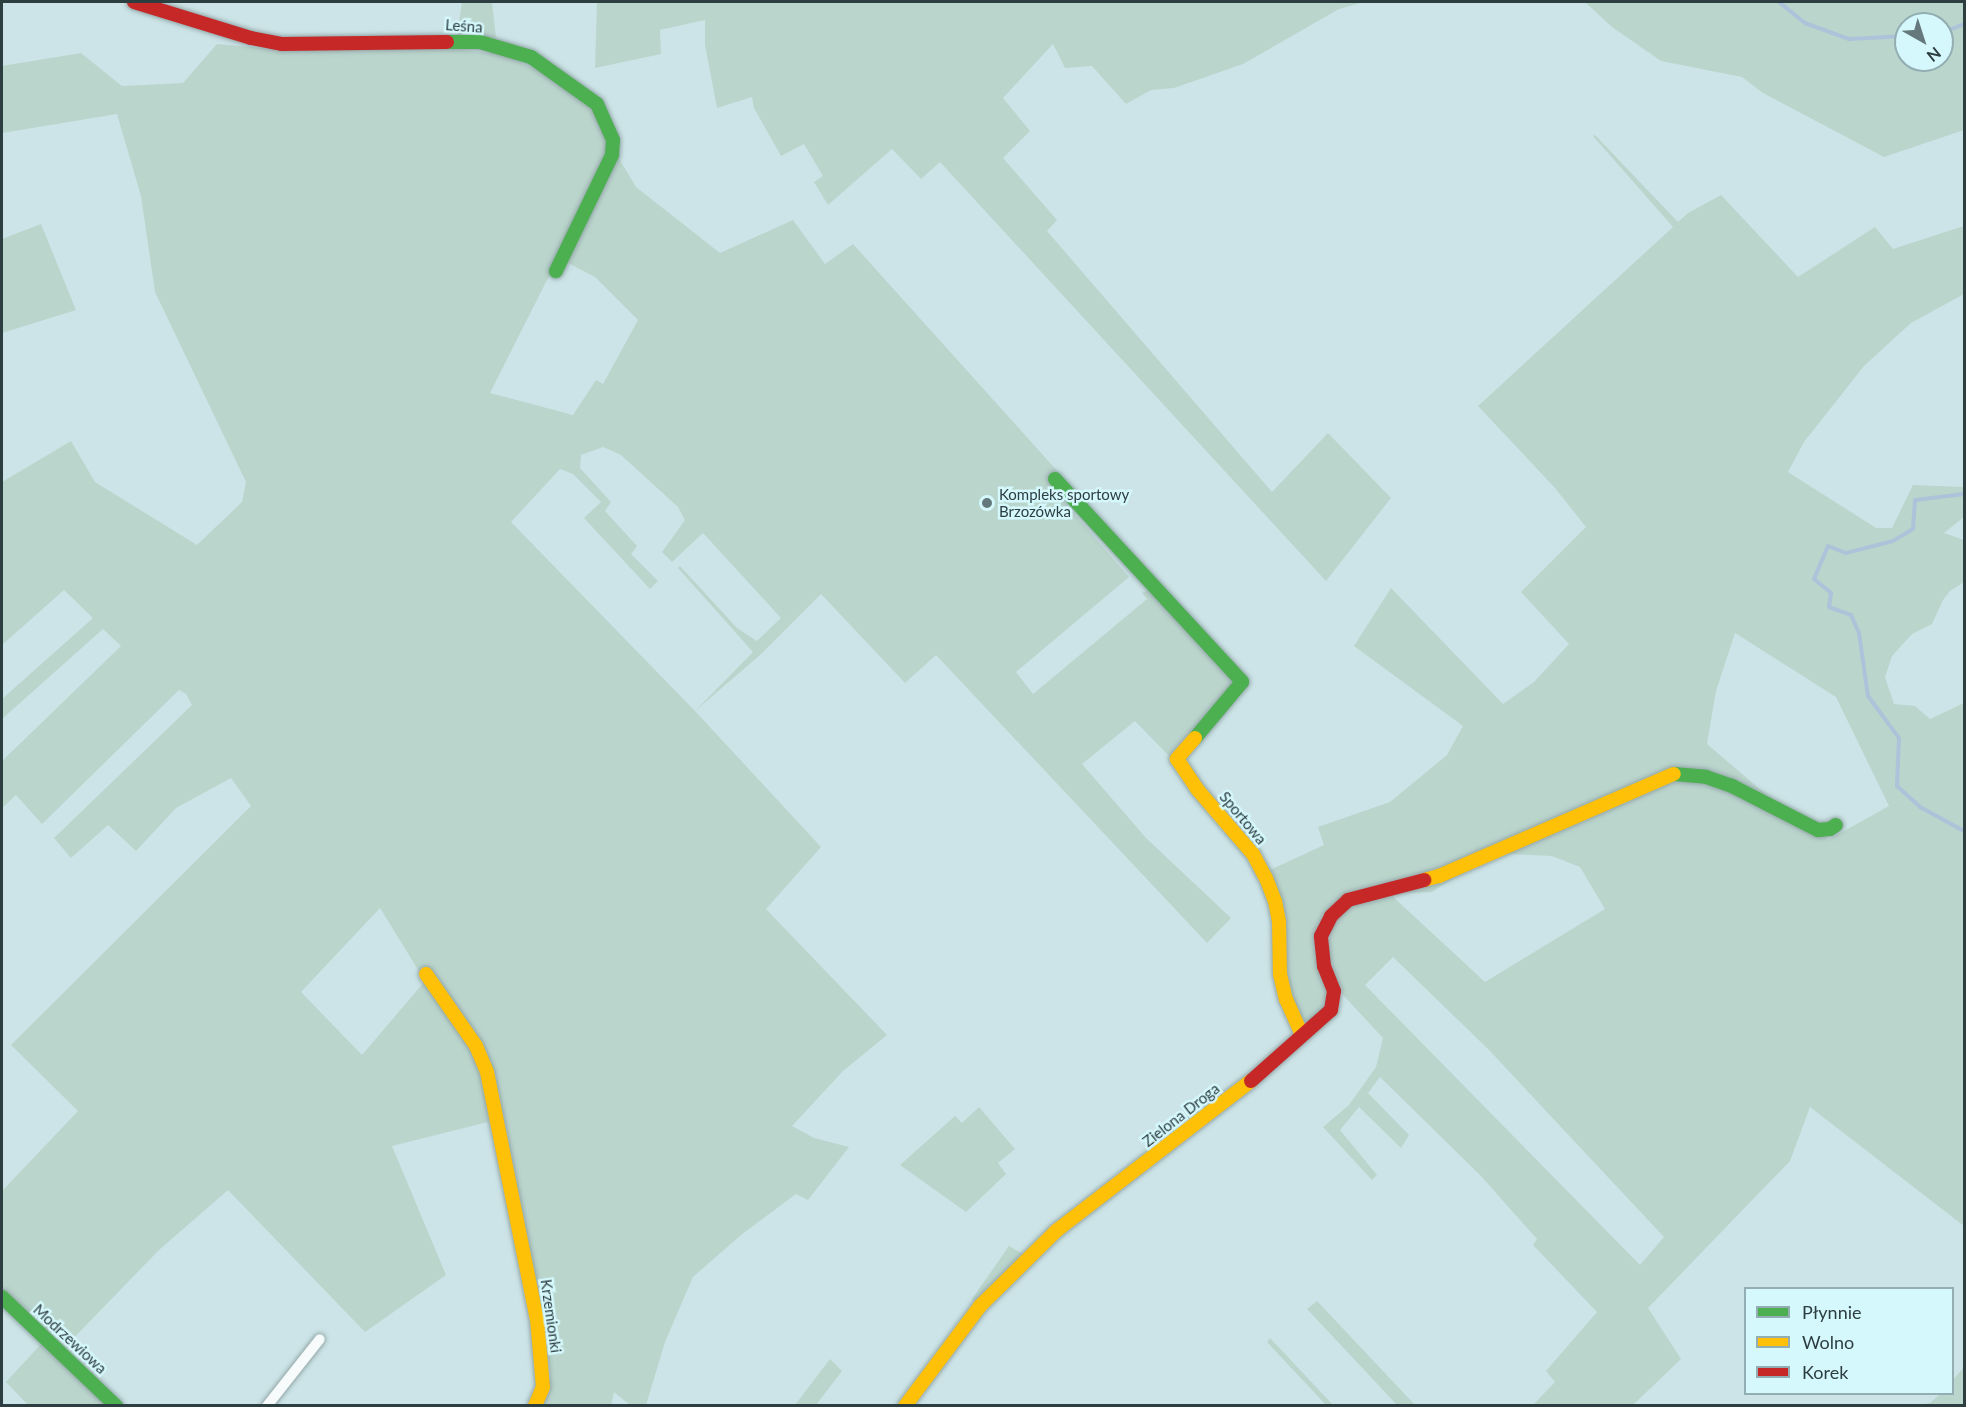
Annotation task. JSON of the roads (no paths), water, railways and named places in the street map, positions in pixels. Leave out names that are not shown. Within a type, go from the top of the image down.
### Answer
[{"type":"street","name":"Leśna","points":[[134,2],[251,38],[282,44],[472,42],[531,57],[597,104],[612,140],[612,155],[603,178],[556,271]]},
{"type":"street","name":"Sportowa","points":[[1054,479],[1242,682],[1177,759],[1197,789],[1253,854],[1266,878],[1275,901],[1279,922],[1280,974],[1286,999],[1302,1035]]},
{"type":"street","name":"Zielona Droga","points":[[905,1406],[980,1306],[1060,1227],[1262,1073],[1331,1010],[1334,991],[1324,966],[1321,936],[1338,906],[1359,895],[1439,876],[1670,774],[1706,777],[1732,786],[1818,830],[1836,825]]},
{"type":"street","name":"Krzemionki","points":[[426,974],[476,1046],[487,1072],[537,1319],[543,1387],[535,1406]]},
{"type":"street","name":"Modrzewiowa","points":[[2,1297],[116,1406]]},
{"type":"street","points":[[267,1406],[320,1339]]},
{"type":"waterway","points":[[1779,2],[1805,23],[1849,39],[1894,37]]},
{"type":"waterway","points":[[1954,28],[1964,24]]},
{"type":"waterway","points":[[1964,494],[1915,500],[1913,529],[1893,541],[1846,553],[1828,546],[1814,579],[1831,593],[1829,607],[1851,615],[1859,633],[1868,696],[1899,738],[1897,786],[1920,807],[1964,831]]},
{"type":"place","name":"Kompleks sportowy Brzozówka","points":[[987,503]]}]
